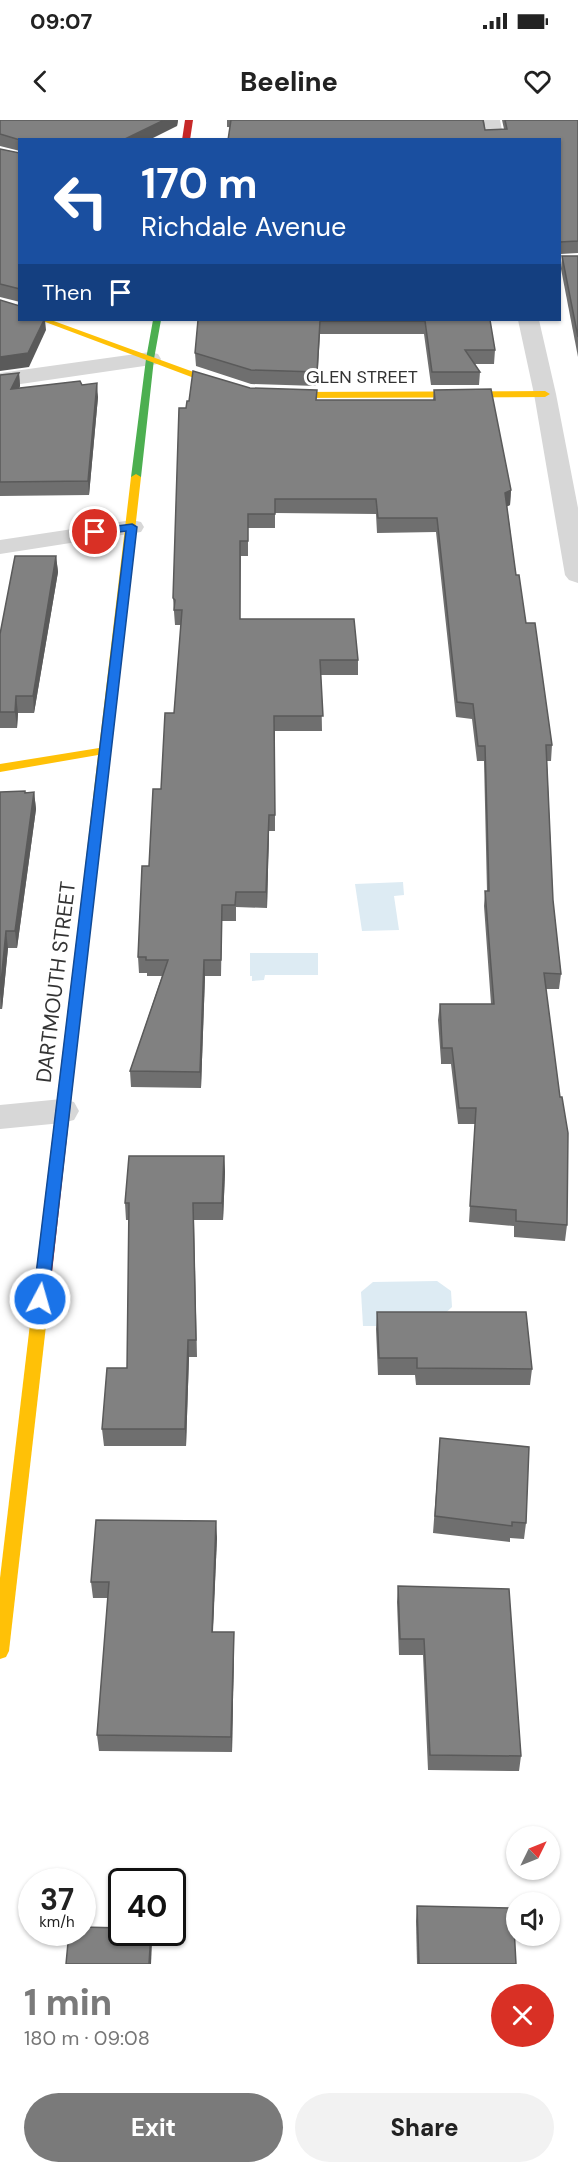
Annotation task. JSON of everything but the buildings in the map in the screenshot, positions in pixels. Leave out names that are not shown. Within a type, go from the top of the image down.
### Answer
[{"type":"street","points":[[186,138],[189,120]]},
{"type":"street","points":[[491,120],[495,138]]},
{"type":"street","name":"GLEN STREET","points":[[47,321],[229,388],[276,395],[545,394]]},
{"type":"street","name":"DARTMOUTH STREET","points":[[0,1651],[150,359],[157,321]]},
{"type":"street","points":[[528,321],[545,394],[578,575]]},
{"type":"street","points":[[0,380],[150,359]]},
{"type":"street","points":[[0,547],[132,527]]},
{"type":"street","points":[[0,768],[105,750]]},
{"type":"street","points":[[0,1117],[62,1111]]},
{"type":"shaded area","points":[[403,882],[404,895],[394,896],[399,930],[362,931],[355,884]]},
{"type":"shaded area","points":[[250,953],[318,953],[318,975],[265,975],[264,980],[252,981]]},
{"type":"shaded area","points":[[437,1281],[451,1291],[452,1307],[440,1318],[389,1326],[363,1326],[361,1292],[373,1282]]},
{"type":"traffic: fast","points":[[136,477],[157,321]]},
{"type":"traffic: slow","points":[[47,321],[229,388],[251,393],[288,395],[545,394]]},
{"type":"traffic: slow","points":[[87,902],[136,477]]},
{"type":"traffic: slow","points":[[0,768],[105,750]]},
{"type":"traffic: slow","points":[[0,1651],[44,1273]]},
{"type":"traffic: jam","points":[[186,138],[189,120]]},
{"type":"traffic: jam","points":[[44,1273],[87,902]]},
{"type":"route","points":[[40,1299],[132,527],[95,532]]}]
